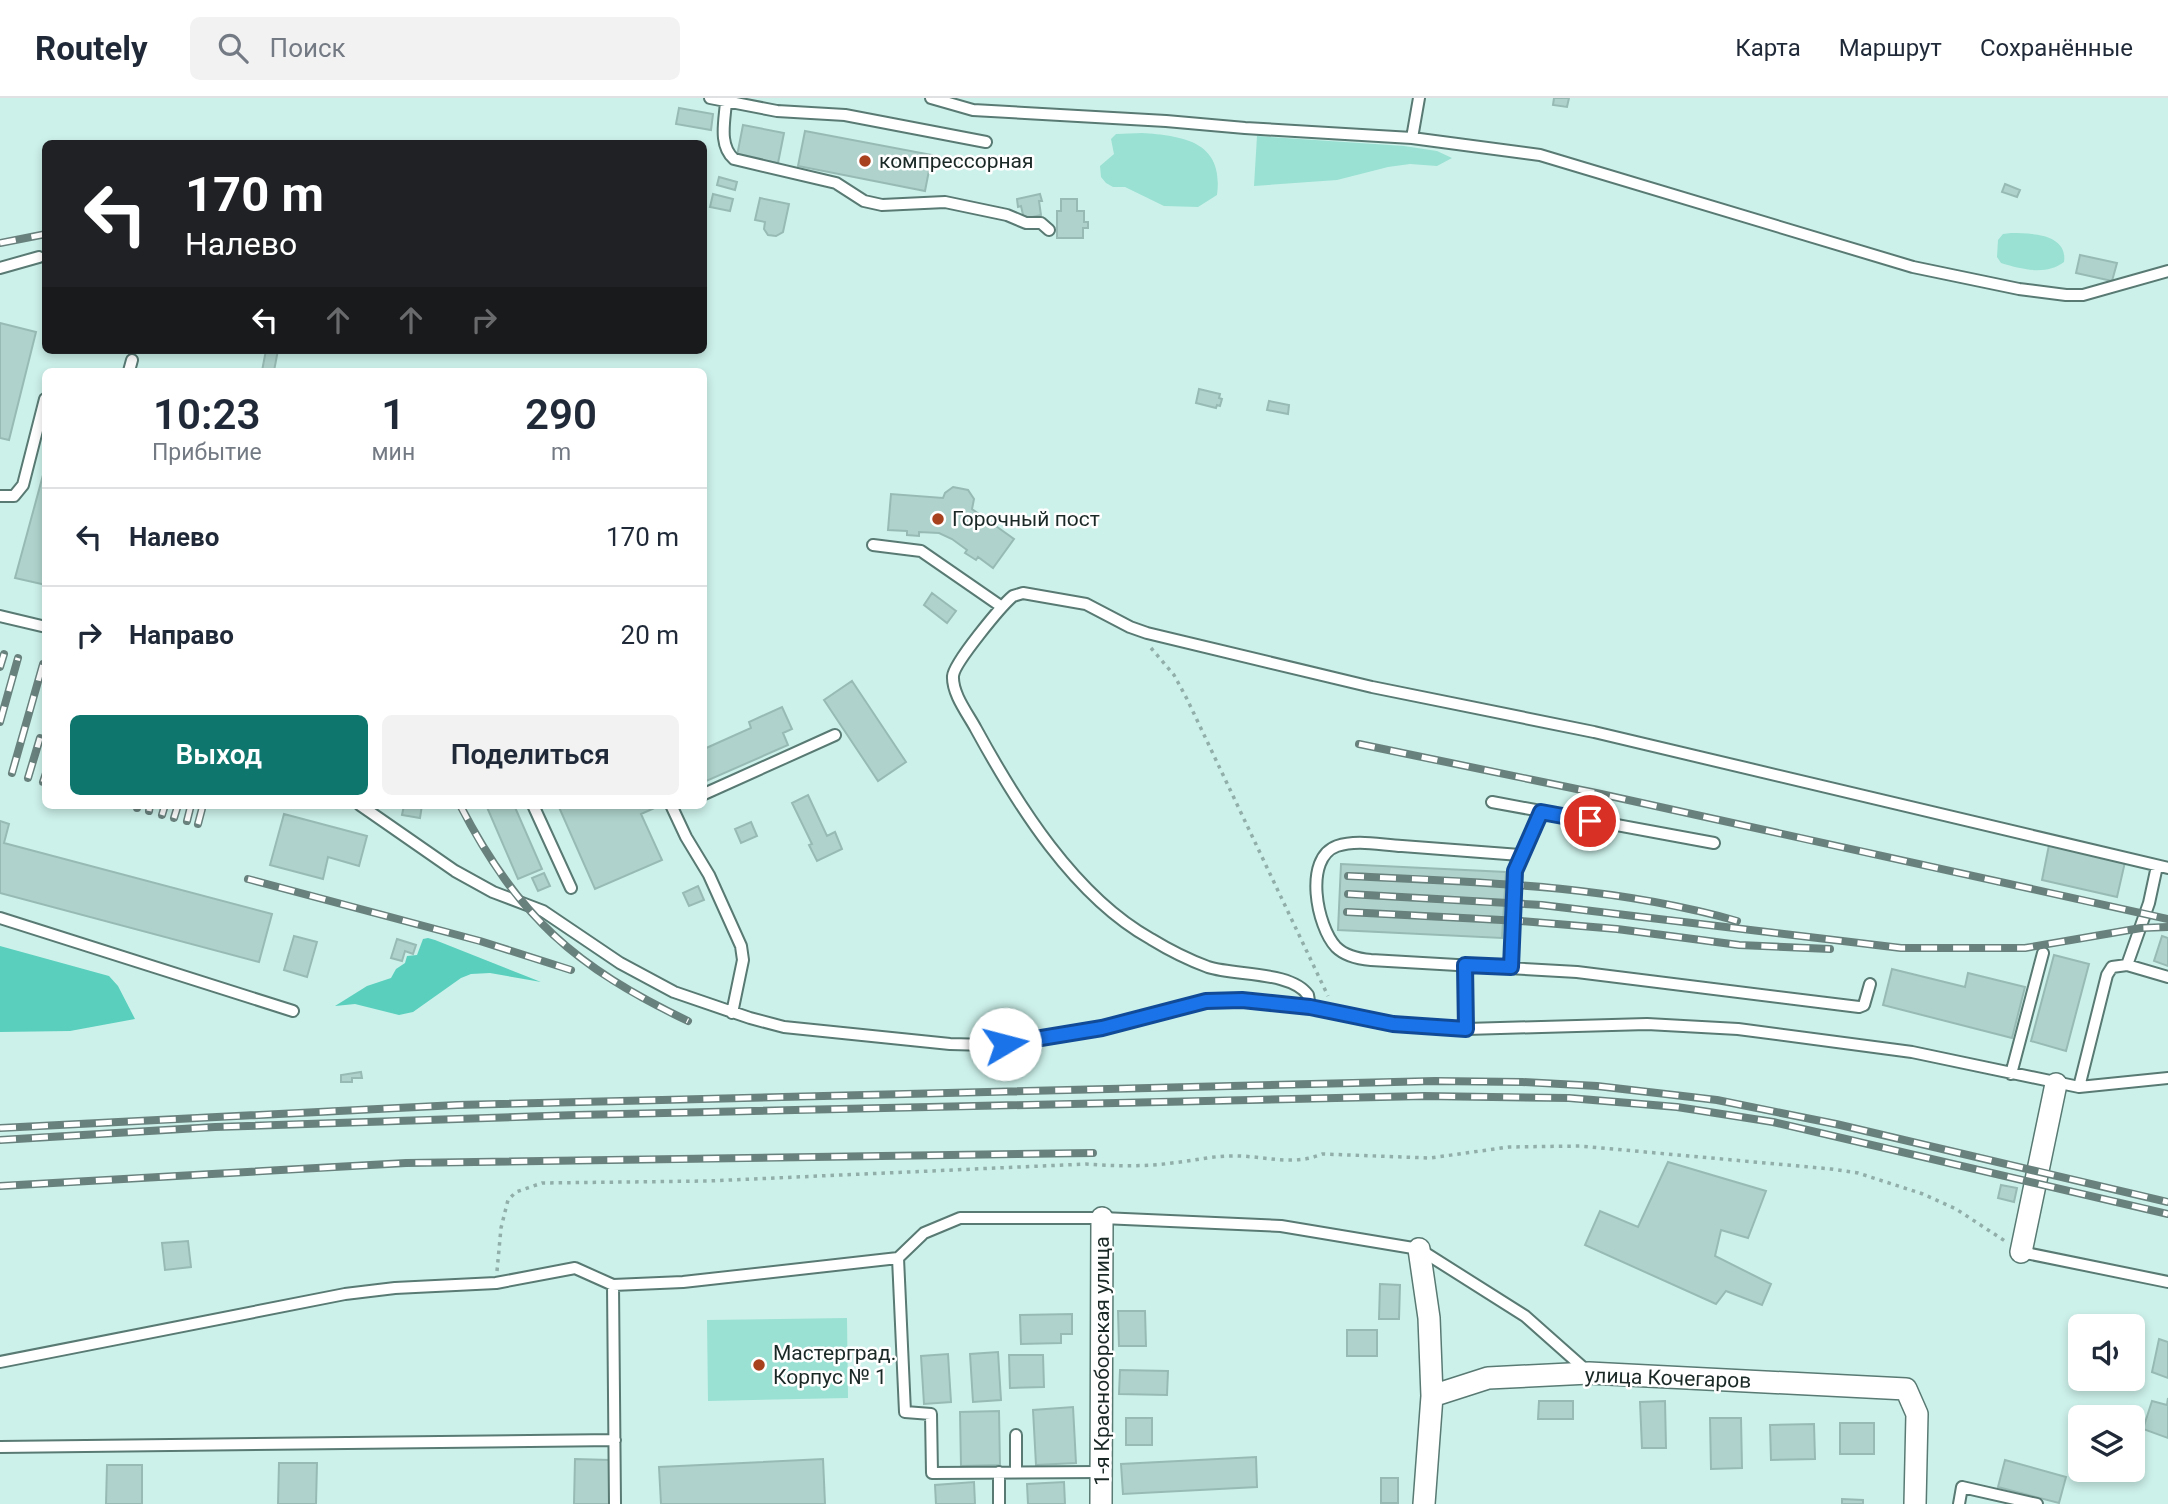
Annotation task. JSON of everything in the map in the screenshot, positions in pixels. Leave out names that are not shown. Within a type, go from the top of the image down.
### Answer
[{"type":"street","points":[[2021,1252],[2056,1084]]},
{"type":"street","name":"1-я Красноборская улица","points":[[1101,1504],[1102,1218]]},
{"type":"street","points":[[1419,1249],[1429,1318],[1432,1395],[1424,1504]]},
{"type":"street","name":"улица Кочегаров","points":[[1432,1395],[1488,1378],[1589,1373],[1906,1389],[1917,1414],[1915,1504]]},
{"type":"lane","points":[[710,98],[777,111],[845,115],[985,142]]},
{"type":"lane","points":[[931,98],[973,110],[1412,138],[1541,155],[1902,264],[2019,289],[2083,295],[2168,271]]},
{"type":"lane","points":[[1412,138],[1419,98]]},
{"type":"lane","points":[[726,101],[724,141],[726,149],[734,159],[836,183],[864,201],[882,205],[945,202],[1007,215],[1026,223],[1041,223],[1049,230]]},
{"type":"lane","points":[[0,268],[39,257]]},
{"type":"lane","points":[[0,496],[14,496],[19,492],[42,410]]},
{"type":"lane","points":[[873,545],[921,551],[1002,607]]},
{"type":"lane","points":[[1310,1007],[1308,995],[1297,985],[1210,967],[1149,938],[1102,903],[1048,843],[993,761],[954,687],[955,667],[1013,596],[1023,593],[1043,595],[1086,604],[1147,633],[1372,687],[1594,732],[2162,867],[2127,965]]},
{"type":"lane","points":[[0,616],[42,626]]},
{"type":"lane","points":[[707,793],[835,735]]},
{"type":"lane","points":[[1492,802],[1714,843]]},
{"type":"lane","points":[[373,809],[475,883],[543,911],[620,963],[674,992],[732,1013],[784,1027],[950,1044],[989,1045],[1087,1031],[1206,1001],[1242,1000],[1310,1007],[1393,1024],[1466,1029],[1647,1024],[1701,1026],[1912,1052],[2079,1087],[2168,1078]]},
{"type":"lane","points":[[535,809],[571,888]]},
{"type":"lane","points":[[676,809],[686,837],[709,875],[741,946],[743,960],[732,1013]]},
{"type":"lane","points":[[1511,967],[1514,884],[1520,855],[1541,812]]},
{"type":"lane","points":[[1520,855],[1364,843],[1334,847],[1326,852],[1318,873],[1317,906],[1323,926],[1338,950],[1359,959],[1577,972],[1858,1007],[1864,1005],[1870,984]]},
{"type":"lane","points":[[0,918],[293,1011]]},
{"type":"lane","points":[[2011,1074],[2043,953]]},
{"type":"lane","points":[[2079,1087],[2107,975],[2112,967],[2122,964],[2168,977]]},
{"type":"lane","points":[[1465,965],[1466,1029]]},
{"type":"lane","points":[[0,1362],[345,1294],[395,1288],[496,1283],[575,1268],[613,1285],[683,1282],[898,1258],[924,1233],[960,1218],[1102,1218],[1281,1226],[1419,1249],[1525,1316],[1589,1373]]},
{"type":"lane","points":[[2021,1252],[2168,1282]]},
{"type":"lane","points":[[898,1258],[905,1412],[931,1414],[932,1473],[1101,1472]]},
{"type":"lane","points":[[613,1285],[615,1504]]},
{"type":"lane","points":[[1016,1435],[1016,1472]]},
{"type":"lane","points":[[0,1447],[615,1440]]},
{"type":"lane","points":[[999,1472],[999,1504]]},
{"type":"lane","points":[[1959,1504],[1962,1487],[2037,1504]]},
{"type":"path","points":[[1130,627],[1174,675],[1336,1013]]},
{"type":"path","points":[[496,1283],[501,1228],[509,1200],[516,1192],[542,1183],[708,1181],[1086,1164],[1120,1166],[1252,1155],[1290,1161],[1322,1154],[1430,1158],[1508,1147],[1580,1146],[1858,1173],[1923,1194],[1956,1209],[2021,1252]]},
{"type":"green space","points":[[1116,134],[1173,136],[1198,145],[1208,153],[1218,177],[1217,195],[1198,207],[1164,206],[1125,187],[1113,187],[1106,183],[1101,177],[1100,166],[1114,154],[1111,139]]},
{"type":"green space","points":[[1257,136],[1404,146],[1437,151],[1452,158],[1437,166],[1410,164],[1337,180],[1254,186]]},
{"type":"green space","points":[[2003,234],[2038,235],[2055,241],[2064,253],[2064,262],[2041,270],[2001,263],[1997,257],[1998,240]]},
{"type":"green space","points":[[428,938],[541,982],[490,973],[471,974],[461,978],[413,1012],[399,1015],[355,1004],[335,1006],[367,986],[391,978],[396,969],[405,963],[407,956],[417,955],[423,939]]},
{"type":"green space","points":[[0,946],[109,976],[118,986],[135,1019],[70,1031],[0,1032]]},
{"type":"green space","points":[[847,1318],[848,1398],[708,1401],[707,1320]]},
{"type":"building","points":[[1554,98],[1569,98],[1567,107],[1553,105]]},
{"type":"building","points":[[679,108],[713,114],[711,130],[676,124]]},
{"type":"building","points":[[743,125],[784,133],[778,163],[737,156]]},
{"type":"building","name":"компрессорная","points":[[805,131],[932,155],[925,191],[798,166]]},
{"type":"building","points":[[719,177],[737,182],[735,190],[717,185]]},
{"type":"building","points":[[2005,184],[2020,190],[2017,197],[2002,192]]},
{"type":"building","points":[[713,194],[733,199],[730,211],[710,207]]},
{"type":"building","points":[[1040,194],[1041,215],[1024,219],[1017,199]]},
{"type":"building","points":[[760,198],[789,204],[783,232],[776,236],[768,235],[764,229],[765,222],[755,220]]},
{"type":"building","points":[[1061,199],[1077,199],[1077,211],[1084,211],[1084,222],[1088,222],[1088,228],[1083,228],[1083,238],[1057,238],[1057,211],[1061,211]]},
{"type":"building","points":[[2080,255],[2117,263],[2112,281],[2076,273]]},
{"type":"building","points":[[0,323],[36,332],[9,440],[0,438]]},
{"type":"building","points":[[265,354],[277,354],[275,368],[263,368]]},
{"type":"building","points":[[1199,389],[1220,394],[1220,406],[1217,405],[1216,408],[1196,403]]},
{"type":"building","points":[[1269,401],[1289,405],[1288,414],[1267,410]]},
{"type":"building","points":[[42,479],[42,584],[15,578]]},
{"type":"building","name":"Горочный пост","points":[[953,487],[968,490],[974,499],[972,509],[1014,539],[993,568],[978,557],[976,560],[965,553],[967,550],[939,533],[919,532],[919,536],[907,535],[907,531],[888,530],[891,494],[943,498]]},
{"type":"building","points":[[932,593],[956,611],[947,623],[924,605]]},
{"type":"building","points":[[852,681],[906,762],[878,781],[824,700]]},
{"type":"building","points":[[782,707],[792,729],[783,733],[788,745],[707,781],[707,748],[751,728],[749,722]]},
{"type":"building","points":[[808,795],[827,836],[835,832],[842,849],[817,861],[809,845],[812,844],[792,803]]},
{"type":"building","points":[[403,809],[421,809],[420,818],[402,815]]},
{"type":"building","points":[[488,809],[516,809],[542,869],[518,879]]},
{"type":"building","points":[[560,809],[652,809],[641,814],[662,860],[595,889]]},
{"type":"building","points":[[284,814],[367,836],[359,866],[328,857],[323,879],[270,865]]},
{"type":"building","points":[[0,821],[9,824],[4,843],[272,914],[259,962],[0,893]]},
{"type":"building","points":[[751,822],[757,836],[741,843],[735,829]]},
{"type":"building","points":[[2049,845],[2125,862],[2117,897],[2042,880]]},
{"type":"building","points":[[1341,864],[1506,872],[1502,938],[1338,930]]},
{"type":"building","points":[[544,873],[550,886],[538,891],[532,878]]},
{"type":"building","points":[[698,886],[704,900],[689,906],[683,893]]},
{"type":"building","points":[[294,936],[317,942],[307,977],[284,970]]},
{"type":"building","points":[[2162,936],[2168,938],[2168,966],[2154,961]]},
{"type":"building","points":[[397,939],[416,945],[413,954],[405,951],[402,961],[391,958]]},
{"type":"building","points":[[2054,955],[2089,964],[2066,1051],[2031,1041]]},
{"type":"building","points":[[1892,969],[1965,987],[1968,973],[2025,987],[2012,1038],[1883,1005]]},
{"type":"building","points":[[361,1072],[362,1078],[341,1082],[341,1075]]},
{"type":"building","points":[[1668,1162],[1766,1191],[1748,1238],[1721,1230],[1715,1256],[1771,1284],[1762,1305],[1726,1291],[1716,1304],[1585,1245],[1600,1211],[1638,1227]]},
{"type":"building","points":[[2001,1185],[2017,1188],[2014,1202],[1998,1198]]},
{"type":"building","points":[[188,1241],[191,1267],[165,1270],[162,1243]]},
{"type":"building","points":[[1380,1284],[1400,1285],[1399,1319],[1379,1319]]},
{"type":"building","points":[[1118,1311],[1145,1311],[1146,1346],[1119,1346]]},
{"type":"building","points":[[1072,1314],[1072,1334],[1061,1334],[1061,1343],[1021,1344],[1020,1315]]},
{"type":"building","points":[[1347,1330],[1377,1330],[1377,1356],[1347,1356]]},
{"type":"building","points":[[2159,1339],[2168,1342],[2168,1378],[2152,1372]]},
{"type":"building","points":[[998,1352],[1001,1400],[973,1402],[970,1354]]},
{"type":"building","points":[[948,1354],[951,1402],[924,1404],[921,1356]]},
{"type":"building","points":[[1009,1355],[1043,1355],[1044,1387],[1010,1388]]},
{"type":"building","points":[[1120,1370],[1168,1371],[1167,1395],[1119,1394]]},
{"type":"building","points":[[2168,1398],[2168,1438],[2145,1430],[2152,1401],[2167,1405]]},
{"type":"building","points":[[1539,1401],[1573,1401],[1573,1419],[1538,1419]]},
{"type":"building","points":[[1665,1401],[1666,1448],[1642,1448],[1640,1402]]},
{"type":"building","points":[[1073,1407],[1076,1463],[1036,1465],[1033,1410]]},
{"type":"building","points":[[999,1411],[1000,1465],[961,1466],[960,1412]]},
{"type":"building","points":[[1126,1418],[1152,1418],[1152,1445],[1126,1445]]},
{"type":"building","points":[[1710,1418],[1741,1418],[1742,1468],[1711,1469]]},
{"type":"building","points":[[1840,1423],[1874,1423],[1874,1454],[1840,1454]]},
{"type":"building","points":[[1814,1424],[1815,1459],[1771,1460],[1770,1425]]},
{"type":"building","points":[[1256,1457],[1257,1487],[1123,1494],[1121,1464]]},
{"type":"building","points":[[575,1459],[610,1460],[610,1504],[574,1504]]},
{"type":"building","points":[[823,1459],[825,1504],[661,1504],[659,1467]]},
{"type":"building","points":[[2005,1460],[2066,1477],[2059,1503],[1998,1487]]},
{"type":"building","points":[[279,1463],[317,1463],[316,1504],[278,1504]]},
{"type":"building","points":[[107,1465],[142,1465],[142,1504],[106,1504]]},
{"type":"building","points":[[1381,1478],[1398,1478],[1398,1503],[1381,1503]]},
{"type":"building","points":[[974,1482],[975,1504],[936,1504],[935,1485]]},
{"type":"building","points":[[1064,1482],[1065,1504],[1028,1504],[1027,1484]]},
{"type":"building","points":[[1842,1499],[1863,1500],[1863,1504],[1842,1504]]},
{"type":"railway","points":[[0,243],[42,235]]},
{"type":"railway","points":[[0,667],[4,654]]},
{"type":"railway","points":[[0,722],[18,658]]},
{"type":"railway","points":[[12,773],[42,668]]},
{"type":"railway","points":[[28,778],[40,738]]},
{"type":"railway","points":[[1359,744],[1601,794],[2168,919]]},
{"type":"railway","points":[[162,815],[164,809]]},
{"type":"railway","points":[[174,818],[177,809]]},
{"type":"railway","points":[[187,821],[190,809]]},
{"type":"railway","points":[[198,824],[202,809]]},
{"type":"railway","points":[[462,809],[504,878],[553,935],[613,980],[688,1021]]},
{"type":"railway","points":[[1348,876],[1544,887],[1641,900],[1737,921]]},
{"type":"railway","points":[[248,879],[480,941],[571,970]]},
{"type":"railway","points":[[1348,894],[1542,905],[1901,948],[2025,948],[2141,928],[2168,927]]},
{"type":"railway","points":[[1347,912],[1521,921],[1617,929],[1739,945],[1830,949]]},
{"type":"railway","points":[[0,1128],[457,1105],[1435,1081],[1522,1082],[1597,1086],[1717,1100],[1836,1124],[2168,1202]]},
{"type":"railway","points":[[0,1140],[215,1127],[576,1115],[1424,1096],[1569,1098],[1677,1107],[1773,1122],[2168,1214]]},
{"type":"railway","points":[[0,1186],[406,1163],[1093,1153]]},
{"type":"place","name":"компрессорная","points":[[865,161]]},
{"type":"place","name":"Горочный пост","points":[[938,519]]},
{"type":"place","name":"Мастерград. Корпус № 1","points":[[759,1365]]},
{"type":"route","points":[[1005,1044],[1118,1025],[1206,1001],[1270,1002],[1310,1007],[1393,1024],[1466,1029],[1465,965],[1511,967],[1515,871],[1541,812],[1590,821]]}]
